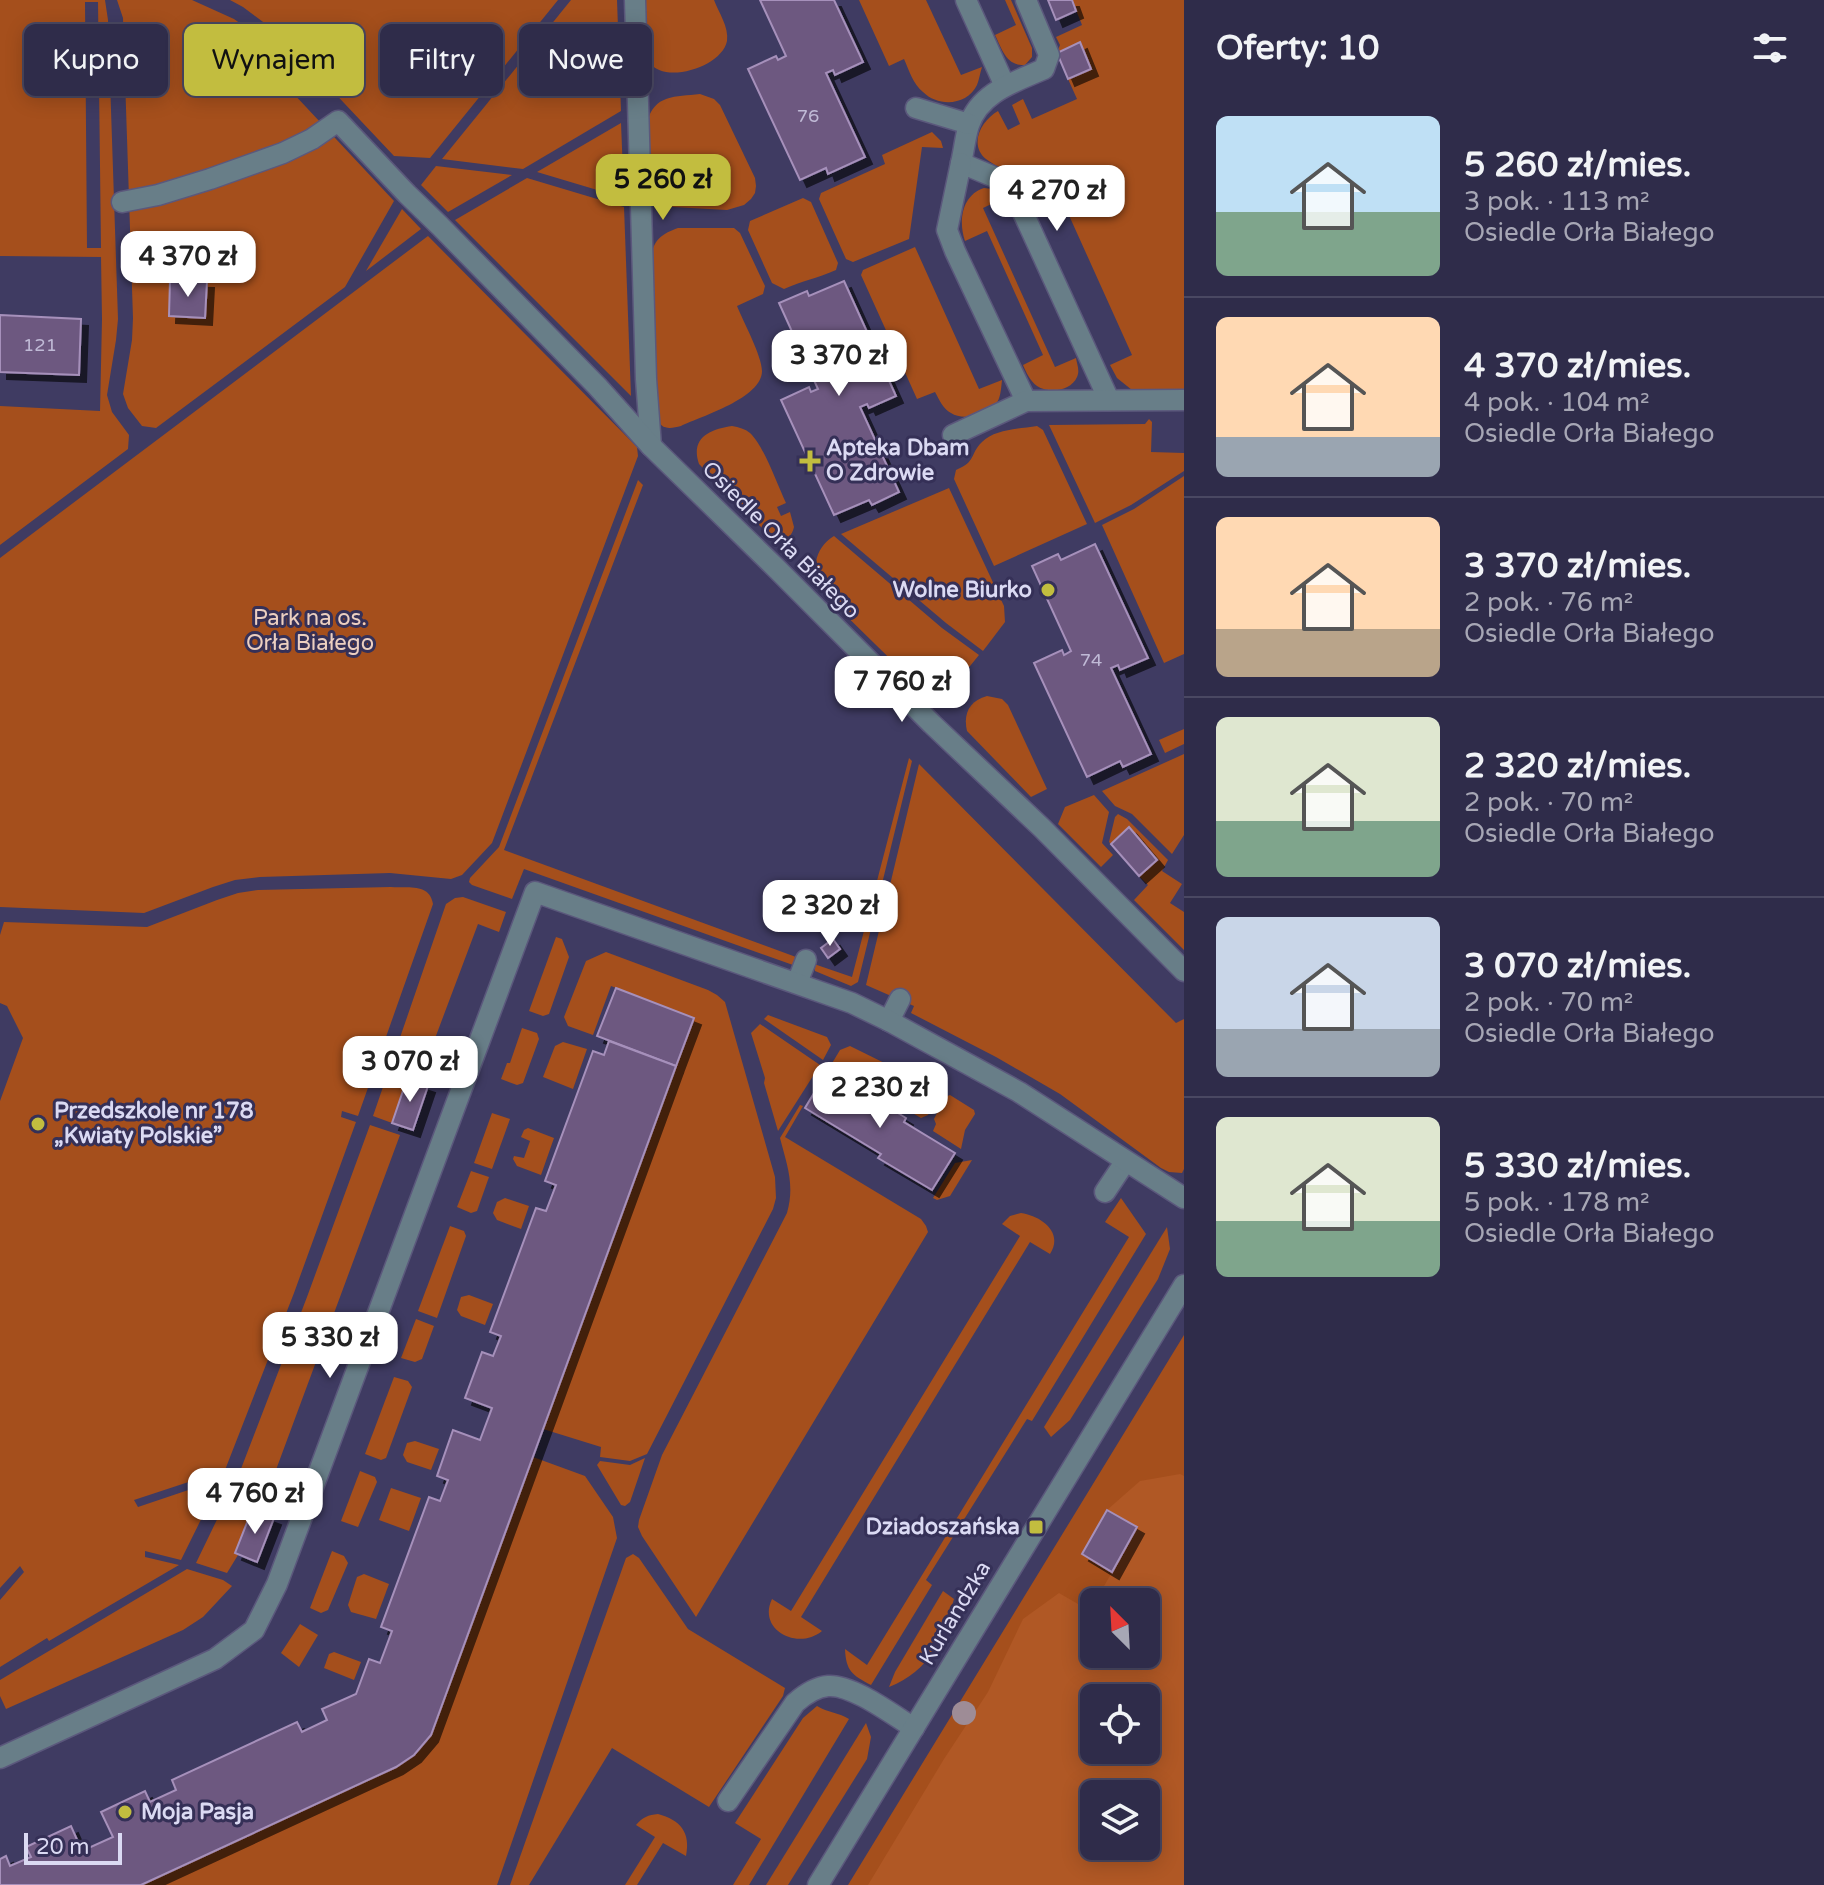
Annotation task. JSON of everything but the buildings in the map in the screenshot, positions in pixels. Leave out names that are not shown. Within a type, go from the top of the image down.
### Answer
[{"type":"street","points":[[635,0],[645,363],[651,446]]},
{"type":"street","points":[[966,0],[1005,86]]},
{"type":"street","points":[[1026,0],[1049,55],[1044,69],[1005,86],[983,100],[969,124],[947,230],[1026,401]]},
{"type":"street","points":[[916,108],[969,124]]},
{"type":"street","name":"Osiedle Orła Białego","points":[[122,202],[158,195],[283,153],[312,139],[338,121],[597,386],[651,446],[1184,971]]},
{"type":"street","points":[[961,163],[1004,181],[1015,195],[1109,400]]},
{"type":"street","points":[[953,435],[1026,401],[1184,400]]},
{"type":"street","points":[[0,1758],[215,1659],[254,1630],[277,1584],[535,892],[852,1003],[1019,1092],[1184,1198]]},
{"type":"street","points":[[797,983],[806,960]]},
{"type":"street","points":[[889,1021],[900,999]]},
{"type":"street","points":[[1105,1192],[1125,1162]]},
{"type":"street","name":"Kurlandzka","points":[[818,1885],[1184,1285]]},
{"type":"street","points":[[728,1801],[795,1703],[807,1692],[826,1686],[843,1687],[914,1728]]},
{"type":"green space","points":[[0,0],[105,0],[108,24],[98,24],[98,2],[85,2],[85,24],[24,24],[24,96],[86,96],[87,248],[101,248],[99,96],[111,96],[118,319],[107,395],[112,412],[129,435],[128,449],[0,545],[0,406],[100,411],[101,257],[0,256]]},
{"type":"green space","points":[[117,0],[192,0],[234,19],[241,24],[184,24],[184,96],[296,96],[394,201],[345,287],[156,428],[142,426],[128,408],[123,394],[133,318],[126,96],[168,96],[168,24],[123,24]]},
{"type":"green space","points":[[230,0],[558,0],[539,24],[519,24],[519,48],[503,68],[503,24],[380,24],[380,96],[480,96],[430,158],[394,156],[337,96],[364,96],[364,24],[266,24]]},
{"type":"green space","points":[[571,0],[617,0],[618,24],[552,24]]},
{"type":"green space","points":[[642,0],[714,0],[727,31],[727,41],[723,50],[704,65],[692,70],[667,72],[652,65],[652,24],[642,24]]},
{"type":"green space","points":[[859,0],[926,0],[961,75],[982,67],[972,92],[952,102],[936,100],[917,85],[904,59],[889,66]]},
{"type":"green space","points":[[1005,0],[1011,0],[1032,48],[1032,57],[1025,65],[1009,60],[995,35],[1016,25]]},
{"type":"green space","points":[[1072,0],[1184,0],[1184,390],[1132,390],[1117,378],[1110,365],[1132,355],[1049,171],[1027,180],[986,159],[978,146],[982,126],[998,111],[1008,130],[1020,124],[1012,105],[1023,99],[1032,119],[1077,99],[1068,79],[1091,68],[1080,43],[1057,53],[1060,45],[1056,37],[1082,25]]},
{"type":"green space","points":[[519,64],[519,96],[620,96],[621,111],[523,169],[442,159],[493,96],[503,96],[503,84]]},
{"type":"green space","points":[[700,94],[720,105],[755,178],[755,193],[744,205],[727,210],[673,207],[659,200],[650,183],[647,123],[650,114],[667,99]]},
{"type":"green space","points":[[621,123],[624,198],[537,172]]},
{"type":"green space","points":[[932,132],[943,148],[922,147],[909,239],[853,262],[846,259],[819,199],[821,193],[885,164],[882,155]]},
{"type":"green space","points":[[436,166],[512,175],[448,212],[421,185]]},
{"type":"green space","points":[[527,178],[624,207],[631,396],[455,220]]},
{"type":"green space","points":[[984,188],[992,189],[1002,199],[983,208],[1055,367],[1076,358],[1078,375],[1065,388],[1042,388],[1032,382],[1023,365],[1043,355],[987,231],[965,241],[962,217],[966,203]]},
{"type":"green space","points":[[803,198],[811,202],[838,263],[836,270],[784,289],[772,283],[748,230],[750,221]]},
{"type":"green space","points":[[402,209],[421,229],[366,271]]},
{"type":"green space","points":[[678,228],[734,228],[740,233],[765,286],[763,294],[737,306],[756,348],[762,371],[759,381],[742,398],[681,426],[669,428],[660,424],[657,417],[651,254],[660,237]]},
{"type":"green space","name":"Park na os. Orła Białego","points":[[428,236],[637,447],[638,456],[492,843],[462,875],[451,879],[390,873],[260,877],[235,880],[144,913],[0,907],[0,558]]},
{"type":"green space","points":[[915,247],[979,389],[1002,380],[997,403],[980,414],[962,417],[951,413],[935,392],[917,399],[861,275],[863,270]]},
{"type":"green space","points":[[1149,419],[1152,422],[1151,452],[1184,453],[1184,471],[1131,505],[1095,523],[1049,425],[1145,424]]},
{"type":"green space","points":[[732,426],[750,433],[765,456],[786,503],[777,507],[781,516],[790,512],[794,527],[788,538],[777,539],[769,535],[699,464],[697,448],[704,436]]},
{"type":"green space","points":[[1037,426],[1043,430],[1087,524],[994,566],[954,479],[956,470],[967,464],[978,447],[994,434]]},
{"type":"green space","points":[[1184,476],[1184,654],[1164,663],[1102,525],[1134,509]]},
{"type":"green space","points":[[638,480],[643,485],[504,850],[796,957],[793,965],[524,869],[512,899],[469,882],[499,847]]},
{"type":"green space","points":[[949,488],[1004,606],[1005,622],[983,651],[841,534]]},
{"type":"green space","points":[[834,536],[942,628],[979,655],[949,692],[938,696],[927,695],[823,593],[816,562],[822,547]]},
{"type":"green space","points":[[987,696],[1002,699],[1008,705],[1047,789],[1031,797],[967,731],[969,709]]},
{"type":"green space","points":[[1184,729],[1184,744],[1165,753],[1159,740]]},
{"type":"green space","points":[[1184,754],[1184,835],[1172,854],[1132,814],[1115,806],[1102,791]]},
{"type":"green space","points":[[909,758],[912,761],[858,982],[851,986],[815,971],[814,964],[852,977]]},
{"type":"green space","points":[[919,764],[1176,1023],[1184,1019],[1182,1173],[1161,1168],[1060,1094],[911,1013],[914,1006],[866,985]]},
{"type":"green space","points":[[1094,795],[1109,812],[1102,843],[1113,855],[1101,867],[1058,824],[1065,807]]},
{"type":"green space","points":[[1118,814],[1127,819],[1168,860],[1162,871],[1182,884],[1170,903],[1184,912],[1184,950],[1134,900],[1148,885],[1139,876],[1157,860],[1129,828],[1111,844],[1109,842]]},
{"type":"green space","points":[[391,887],[423,890],[431,897],[433,904],[358,1116],[342,1111],[341,1117],[356,1122],[225,1470],[134,1500],[138,1507],[221,1479],[181,1560],[145,1551],[145,1557],[179,1565],[0,1667],[0,1600],[24,1572],[20,1566],[0,1588],[0,1101],[23,1038],[7,1006],[0,1003],[0,935],[4,922],[147,927],[238,893]]},
{"type":"green space","points":[[463,897],[506,912],[499,932],[478,924],[422,1073],[411,1069],[392,1123],[373,1116],[446,904]]},
{"type":"green space","points":[[556,937],[562,939],[569,957],[549,1014],[543,1016],[529,1011]]},
{"type":"green space","points":[[606,952],[708,990],[725,1002],[775,1177],[776,1198],[647,1454],[630,1461],[600,1457],[601,1447],[543,1429],[694,1018],[611,986],[593,1035],[568,1026],[564,1017],[586,961]]},
{"type":"green space","points":[[768,1015],[827,1037],[831,1045],[823,1060],[764,1019]]},
{"type":"green space","points":[[760,1024],[820,1065],[778,1131],[751,1033]]},
{"type":"green space","points":[[522,1028],[537,1033],[539,1039],[523,1083],[517,1085],[501,1079]]},
{"type":"green space","points":[[563,1042],[587,1049],[573,1089],[543,1077],[555,1046]]},
{"type":"green space","points":[[850,1046],[939,1090],[928,1115],[921,1118],[831,1065],[840,1050]]},
{"type":"green space","points":[[950,1095],[974,1110],[975,1114],[965,1130],[961,1149],[933,1131],[936,1124],[934,1119],[945,1097]]},
{"type":"green space","points":[[800,1105],[803,1106],[785,1137],[921,1219],[928,1232],[696,1617],[642,1536],[639,1520],[662,1455],[787,1213],[790,1184],[780,1138]]},
{"type":"green space","points":[[492,1113],[510,1119],[492,1169],[474,1163]]},
{"type":"green space","points":[[370,1125],[400,1135],[260,1513],[251,1511],[235,1553],[238,1555],[227,1573],[196,1563],[239,1474]]},
{"type":"green space","points":[[528,1128],[554,1138],[541,1175],[517,1166],[513,1159],[514,1156],[524,1158],[530,1141],[521,1137]]},
{"type":"green space","points":[[972,1160],[950,1196],[937,1200],[933,1198],[955,1163]]},
{"type":"green space","points":[[471,1171],[489,1177],[477,1211],[471,1213],[457,1207]]},
{"type":"green space","points":[[505,1198],[529,1206],[521,1229],[497,1220],[493,1213],[497,1202]]},
{"type":"green space","points":[[1121,1198],[1146,1234],[1032,1421],[1027,1419],[926,1580],[932,1585],[871,1685],[851,1672],[845,1649],[867,1665],[1129,1237],[1105,1222]]},
{"type":"green space","points":[[1021,1213],[1048,1226],[1054,1239],[1050,1254],[1030,1242],[801,1617],[822,1631],[802,1639],[782,1634],[770,1620],[772,1599],[791,1611],[1020,1236],[1002,1224],[1010,1216]]},
{"type":"green space","points":[[450,1226],[464,1231],[466,1236],[437,1318],[418,1311]]},
{"type":"green space","points":[[1167,1227],[1170,1249],[1158,1279],[1070,1420],[1051,1437],[1044,1427]]},
{"type":"green space","points":[[469,1295],[493,1304],[485,1325],[461,1316],[457,1310],[461,1297]]},
{"type":"green space","points":[[416,1319],[434,1326],[422,1359],[415,1362],[401,1358]]},
{"type":"green space","points":[[1184,1335],[1184,1885],[848,1885]]},
{"type":"green space","points":[[394,1377],[408,1381],[412,1387],[386,1458],[381,1460],[365,1454]]},
{"type":"green space","points":[[415,1441],[439,1449],[431,1470],[407,1462],[403,1455],[407,1443]]},
{"type":"green space","points":[[533,1457],[585,1476],[613,1517],[617,1538],[497,1885],[141,1885],[396,1767],[414,1755],[431,1735]]},
{"type":"green space","points":[[645,1458],[630,1502],[621,1505],[597,1465],[600,1461],[630,1465]]},
{"type":"green space","points":[[360,1471],[375,1477],[377,1482],[358,1527],[341,1521]]},
{"type":"green space","points":[[391,1488],[421,1498],[409,1531],[379,1520]]},
{"type":"green space","points":[[332,1551],[344,1556],[348,1563],[328,1610],[321,1613],[310,1608]]},
{"type":"green space","points":[[633,1554],[639,1558],[688,1629],[785,1688],[783,1696],[709,1807],[612,1748],[529,1885],[510,1885],[626,1558]]},
{"type":"green space","points":[[187,1569],[223,1580],[232,1586],[203,1617],[183,1630],[6,1709],[0,1696],[0,1680]]},
{"type":"green space","points":[[364,1574],[389,1584],[376,1619],[351,1612],[348,1605],[357,1577]]},
{"type":"green space","points":[[943,1591],[954,1599],[933,1652],[915,1672],[889,1687],[895,1672]]},
{"type":"green space","points":[[300,1624],[318,1635],[299,1667],[281,1653]]},
{"type":"green space","points":[[334,1652],[361,1662],[354,1680],[324,1668],[329,1654]]},
{"type":"green space","points":[[817,1706],[849,1719],[749,1885],[733,1885],[761,1839],[735,1823],[803,1718]]},
{"type":"green space","points":[[866,1723],[871,1737],[867,1759],[788,1885],[766,1885]]},
{"type":"green space","points":[[658,1814],[682,1828],[687,1840],[686,1856],[663,1843],[637,1885],[625,1885],[655,1837],[636,1825],[646,1817]]},
{"type":"shaded area","points":[[1180,1474],[1184,1476],[1184,1885],[868,1885],[988,1692],[1023,1619],[1059,1593],[1080,1605],[1080,1668],[1160,1668],[1160,1588],[1103,1588],[1137,1528],[1107,1510],[1140,1481]]},
{"type":"place","name":"Apteka Dbam O Zdrowie","points":[[810,461]]},
{"type":"place","name":"Wolne Biurko","points":[[1048,590]]},
{"type":"place","name":"Przedszkole nr 178 „Kwiaty Polskie”","points":[[38,1124]]},
{"type":"place","name":"Dziadoszańska","points":[[1036,1527]]},
{"type":"place","name":"Moja Pasja","points":[[125,1812]]}]
